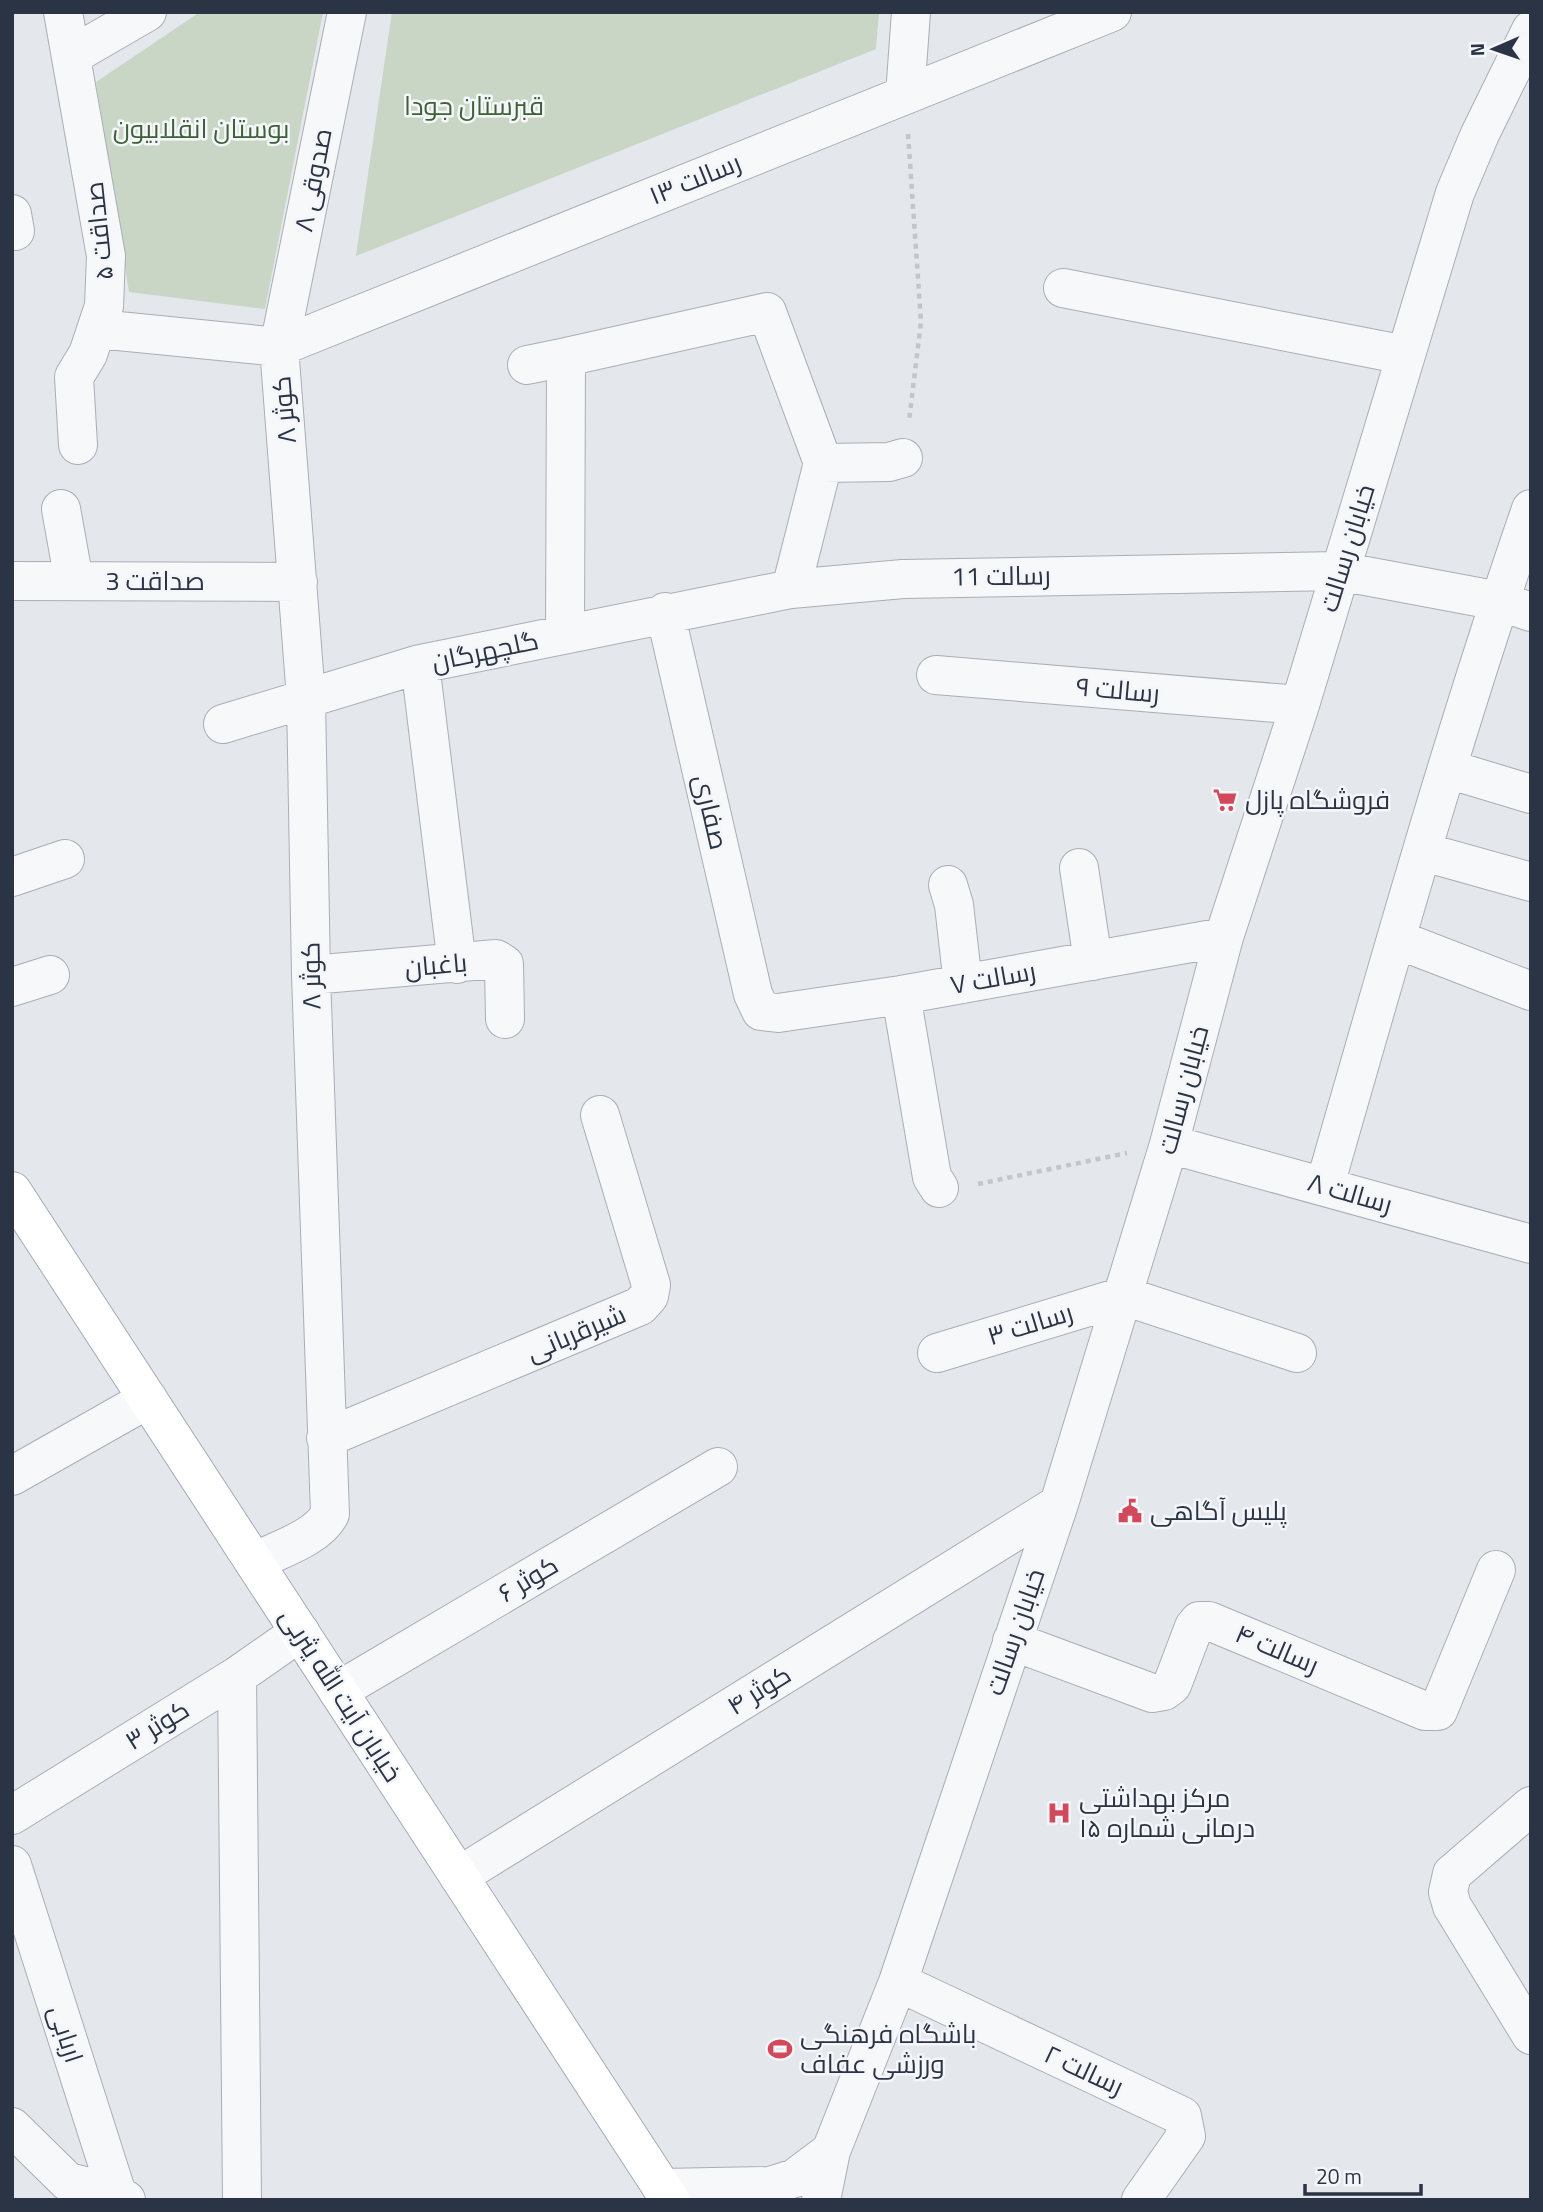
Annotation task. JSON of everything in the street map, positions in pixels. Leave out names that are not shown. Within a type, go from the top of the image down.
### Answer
[{"type":"main road","name":"خیابان آیت الله یثربی","points":[[12,1191],[666,2194]]},
{"type":"street","name":"صداقت ۵","points":[[63,12],[104,231],[106,284],[98,328],[74,377],[78,445]]},
{"type":"street","points":[[71,56],[148,12]]},
{"type":"street","name":"صدوقی ۸","points":[[279,347],[347,12]]},
{"type":"street","points":[[905,95],[911,12]]},
{"type":"street","name":"رسالت ۱۳","points":[[279,347],[1112,12]]},
{"type":"street","name":"خیابان رسالت","points":[[821,2200],[831,2151],[898,1982],[1059,1504],[1169,1144],[1224,937],[1300,705],[1455,193],[1480,134],[1531,30]]},
{"type":"street","points":[[1063,288],[1405,355]]},
{"type":"street","points":[[527,366],[766,312],[823,463],[791,589]]},
{"type":"street","points":[[98,328],[279,347]]},
{"type":"street","name":"کوثر ۸","points":[[254,1562],[326,1523],[330,1514],[311,975],[306,698],[279,347]]},
{"type":"street","points":[[565,634],[566,357]]},
{"type":"street","points":[[823,463],[889,462],[903,458]]},
{"type":"street","points":[[61,509],[74,580]]},
{"type":"street","points":[[1325,1185],[1448,769],[1515,607],[1531,509]]},
{"type":"street","name":"رسالت 11","points":[[665,612],[791,589],[963,576],[1339,571],[1515,607]]},
{"type":"street","name":"صداقت 3","points":[[12,581],[298,582]]},
{"type":"street","name":"گلچهرگان","points":[[223,724],[420,664],[665,612]]},
{"type":"street","name":"صفاری","points":[[665,612],[753,994],[761,1011]]},
{"type":"street","points":[[420,664],[457,964]]},
{"type":"street","name":"رسالت ۹","points":[[936,675],[1300,705]]},
{"type":"street","points":[[1448,769],[1531,794]]},
{"type":"street","points":[[1424,852],[1531,882]]},
{"type":"street","points":[[12,877],[65,859]]},
{"type":"street","points":[[1079,868],[1093,961]]},
{"type":"street","points":[[948,885],[954,905],[963,984]]},
{"type":"street","name":"رسالت ۷","points":[[761,1011],[778,1013],[901,995],[1224,937]]},
{"type":"street","points":[[1396,939],[1531,991]]},
{"type":"street","name":"باغبان","points":[[311,975],[496,959],[504,964],[505,1019]]},
{"type":"street","points":[[12,987],[50,975]]},
{"type":"street","points":[[901,995],[932,1177],[939,1188]]},
{"type":"street","name":"شیرقربانی","points":[[326,1438],[640,1306],[649,1296],[651,1285],[600,1115]]},
{"type":"street","name":"رسالت ۸","points":[[1169,1144],[1531,1244]]},
{"type":"street","points":[[1124,1296],[1297,1353]]},
{"type":"street","name":"رسالت ۳","points":[[937,1353],[1124,1296]]},
{"type":"street","points":[[12,1476],[148,1399]]},
{"type":"street","name":"کوثر ۶","points":[[338,1691],[718,1467]]},
{"type":"street","name":"کوثر ۴","points":[[459,1876],[1059,1504]]},
{"type":"street","name":"رسالت ۴","points":[[1012,1641],[1152,1693],[1164,1691],[1172,1685],[1194,1627],[1199,1621],[1209,1620],[1426,1711],[1438,1711],[1496,1570]]},
{"type":"street","name":"کوثر ۳","points":[[12,1815],[237,1676],[300,1632]]},
{"type":"street","points":[[237,1676],[242,2200]]},
{"type":"street","points":[[1531,1806],[1452,1874],[1448,1892],[1452,1906],[1531,2035]]},
{"type":"street","name":"اربابی","points":[[12,1865],[122,2197]]},
{"type":"street","name":"رسالت ۲","points":[[898,1982],[1182,2116],[1186,2136],[1141,2200]]},
{"type":"street","points":[[12,2127],[68,2182],[122,2197]]},
{"type":"street","points":[[666,2194],[770,2186],[795,2178],[831,2151]]},
{"type":"path","points":[[903,458],[921,322],[905,95]]},
{"type":"path","points":[[939,1188],[950,1190],[1169,1144]]},
{"type":"green space","name":"بوستان انقلابیون","points":[[200,12],[323,12],[265,309],[129,292],[96,82]]},
{"type":"green space","name":"قبرستان جودا","points":[[392,12],[879,12],[876,49],[356,256]]},
{"type":"place","name":"فروشگاه پازل","points":[[1225,800]]},
{"type":"place","name":"پلیس آگاهی","points":[[1130,1511]]},
{"type":"place","name":"مرکز بهداشتی درمانی شماره ۱۵","points":[[1059,1813]]},
{"type":"place","name":"باشگاه فرهنگی ورزشی عفاف","points":[[780,2049]]}]
